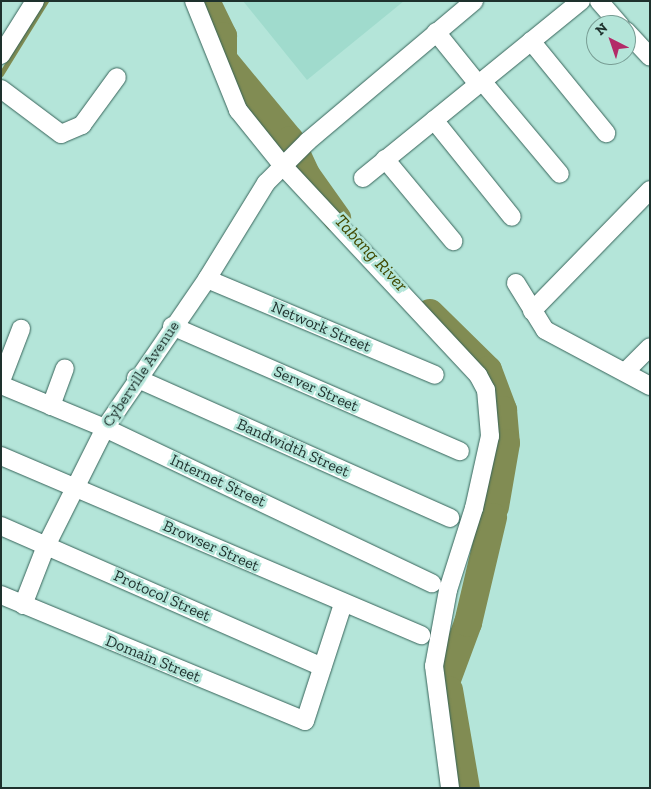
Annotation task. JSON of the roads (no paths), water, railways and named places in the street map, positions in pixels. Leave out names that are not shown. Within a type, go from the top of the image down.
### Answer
[{"type":"street","points":[[1,55],[35,1]]},
{"type":"street","points":[[194,1],[238,110],[478,375],[486,390],[490,436],[474,508],[448,590],[434,666],[450,788]]},
{"type":"street","name":"Cyberville Avenue","points":[[23,605],[46,546],[104,428],[136,378],[207,278],[266,183],[308,140],[474,1]]},
{"type":"street","points":[[363,178],[581,1]]},
{"type":"street","points":[[599,1],[611,15]]},
{"type":"street","points":[[436,32],[560,174]]},
{"type":"street","points":[[531,42],[606,133]]},
{"type":"street","points":[[636,42],[650,57]]},
{"type":"street","points":[[1,90],[61,134],[82,125],[117,77]]},
{"type":"street","points":[[434,120],[512,218]]},
{"type":"street","points":[[385,159],[453,241]]},
{"type":"street","points":[[532,311],[650,190]]},
{"type":"street","name":"Network Street","points":[[207,278],[435,376]]},
{"type":"street","points":[[516,283],[545,330],[650,386]]},
{"type":"street","name":"Server Street","points":[[172,326],[460,452]]},
{"type":"street","points":[[1,383],[20,329]]},
{"type":"street","points":[[625,372],[650,347]]},
{"type":"street","points":[[50,406],[65,368]]},
{"type":"street","name":"Bandwidth Street","points":[[136,378],[450,518]]},
{"type":"street","name":"Internet Street","points":[[1,383],[104,428],[432,583]]},
{"type":"street","name":"Browser Street","points":[[1,456],[75,486],[343,604],[420,635]]},
{"type":"street","name":"Protocol Street","points":[[1,526],[322,667]]},
{"type":"street","name":"Domain Street","points":[[1,595],[305,721],[322,667]]},
{"type":"street","points":[[322,667],[343,604]]},
{"type":"waterway","points":[[1,74],[46,1]]},
{"type":"waterway","name":"Tabang River","points":[[206,1],[223,36],[223,59],[290,140],[307,176],[337,218]]},
{"type":"waterway","name":"Tabang River","points":[[430,313],[488,370],[503,410],[506,443],[495,507]]},
{"type":"waterway","name":"Tabang River","points":[[448,677],[468,623],[493,517]]},
{"type":"waterway","name":"Tabang River","points":[[449,690],[466,788]]}]
